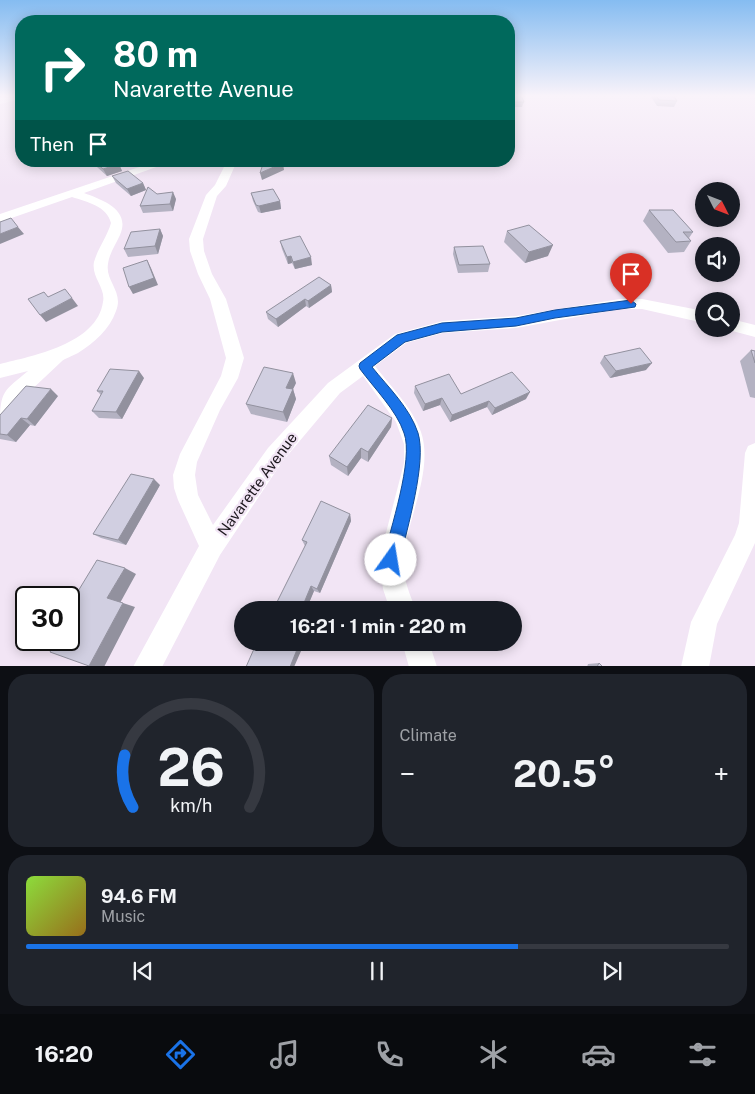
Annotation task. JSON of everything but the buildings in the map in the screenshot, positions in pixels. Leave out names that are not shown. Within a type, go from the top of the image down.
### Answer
[{"type":"street","points":[[0,218],[151,167]]},
{"type":"street","points":[[212,547],[184,488],[184,475],[187,461],[229,378],[235,358],[218,299],[205,274],[197,251],[196,239],[212,195],[220,186],[229,167]]},
{"type":"street","points":[[0,415],[16,392],[57,356],[94,332],[104,322],[111,306],[112,296],[100,274],[100,268],[116,229],[117,217],[114,211],[74,194]]},
{"type":"street","name":"Navarette Avenue","points":[[147,666],[212,547],[275,455],[334,388],[401,338],[442,327],[516,322],[620,304],[642,304],[695,315]]},
{"type":"street","points":[[740,327],[755,331]]},
{"type":"street","points":[[0,371],[57,356]]},
{"type":"street","points":[[365,366],[403,416],[411,432],[414,444],[414,463],[391,560],[395,589],[400,601]]},
{"type":"street","points":[[695,666],[704,622],[745,539],[750,523],[755,453]]},
{"type":"street","points":[[418,651],[423,666]]},
{"type":"route","points":[[391,560],[414,463],[414,444],[411,432],[403,416],[365,366],[401,338],[442,327],[516,322],[555,314],[631,304]]}]
